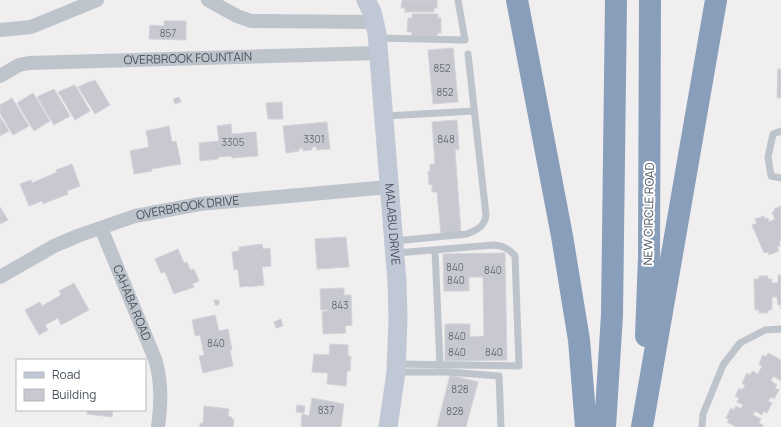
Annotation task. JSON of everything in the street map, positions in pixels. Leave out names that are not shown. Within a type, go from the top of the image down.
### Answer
[{"type":"highway","points":[[517,0],[562,236],[579,340],[586,427]]},
{"type":"highway","points":[[605,427],[612,315],[616,0]]},
{"type":"highway","name":"NEW CIRCLE ROAD","points":[[641,427],[649,257],[650,0]]},
{"type":"highway","points":[[641,427],[716,0]]},
{"type":"street","points":[[0,30],[31,27],[97,0]]},
{"type":"street","points":[[208,0],[237,16],[251,21],[377,38]]},
{"type":"street","name":"MALABU DRIVE","points":[[366,0],[377,38],[394,247],[398,319],[397,368],[388,427]]},
{"type":"street","name":"OVERBROOK FOUNTAIN","points":[[0,76],[19,65],[29,62],[377,38]]},
{"type":"street","name":"OVERBROOK DRIVE","points":[[0,277],[54,246],[135,216],[200,204],[389,187]]},
{"type":"street","name":"CAHABA ROAD","points":[[101,228],[156,359],[160,380],[161,406],[158,427]]},
{"type":"lane","points":[[377,38],[465,40],[458,0]]},
{"type":"lane","points":[[394,247],[467,234],[476,231],[486,222],[468,54]]},
{"type":"lane","points":[[384,116],[474,111]]},
{"type":"lane","points":[[781,131],[772,134],[768,157],[771,176],[781,178]]},
{"type":"lane","points":[[394,247],[435,250],[502,246],[511,251],[515,256],[519,366],[440,365],[397,368]]},
{"type":"lane","points":[[435,250],[440,365]]},
{"type":"lane","points":[[702,427],[703,414],[723,366],[740,343],[765,330],[781,329]]},
{"type":"lane","points":[[397,368],[499,376],[501,427]]},
{"type":"building","points":[[402,0],[437,0],[437,8],[434,8],[434,12],[405,12],[405,8],[401,8]]},
{"type":"building","points":[[412,14],[438,14],[438,18],[441,18],[441,33],[438,33],[437,36],[411,36],[412,32],[407,32],[408,18],[412,18]]},
{"type":"building","points":[[164,21],[186,21],[186,40],[149,39],[150,25],[164,26]]},
{"type":"building","points":[[453,48],[458,102],[433,104],[428,50]]},
{"type":"building","points":[[778,69],[781,69],[781,98],[777,98]]},
{"type":"building","points":[[95,80],[110,105],[95,114],[78,87]]},
{"type":"building","points":[[75,85],[90,111],[75,120],[58,92]]},
{"type":"building","points":[[54,89],[70,116],[54,125],[37,97]]},
{"type":"building","points":[[33,93],[50,121],[34,131],[17,103]]},
{"type":"building","points":[[179,97],[181,102],[175,104],[173,99]]},
{"type":"building","points":[[12,98],[29,126],[13,135],[0,113],[0,105]]},
{"type":"building","points":[[282,102],[283,119],[268,119],[266,103]]},
{"type":"building","points":[[0,117],[9,131],[0,136]]},
{"type":"building","points":[[457,120],[459,149],[455,150],[461,233],[441,235],[437,192],[432,192],[432,184],[429,185],[428,172],[430,171],[430,164],[435,164],[432,122]]},
{"type":"building","points":[[327,122],[330,149],[317,150],[316,147],[312,147],[312,150],[303,151],[303,148],[299,149],[299,151],[286,153],[283,126]]},
{"type":"building","points":[[231,124],[232,134],[256,132],[258,156],[232,158],[231,156],[218,157],[218,159],[200,161],[199,143],[219,141],[217,126]]},
{"type":"building","points":[[169,126],[172,142],[176,141],[181,164],[151,169],[152,171],[134,174],[130,151],[149,147],[146,131]]},
{"type":"building","points":[[72,164],[80,186],[67,191],[68,194],[43,204],[42,201],[29,206],[20,184],[31,180],[32,183],[57,172],[56,170]]},
{"type":"building","points":[[781,206],[781,241],[779,242],[780,246],[777,247],[779,251],[769,255],[768,252],[764,253],[752,225],[757,223],[755,219],[764,216],[765,219],[768,218],[769,222],[775,219],[772,212],[775,211],[774,209]]},
{"type":"building","points":[[0,207],[8,220],[0,224]]},
{"type":"building","points":[[346,237],[349,267],[317,269],[315,239]]},
{"type":"building","points":[[262,244],[263,249],[270,248],[271,266],[262,267],[264,285],[240,287],[238,269],[234,270],[232,252],[239,251],[239,247]]},
{"type":"building","points":[[178,249],[184,263],[187,262],[190,270],[194,269],[199,281],[192,284],[194,287],[174,294],[165,272],[161,273],[155,259]]},
{"type":"building","points":[[505,253],[507,360],[445,361],[445,324],[470,324],[470,337],[484,336],[483,277],[469,277],[469,291],[444,291],[443,254]]},
{"type":"building","points":[[778,275],[781,275],[781,305],[778,305],[777,297],[772,297],[772,310],[768,310],[768,313],[759,313],[759,310],[755,310],[754,279],[759,279],[759,276],[768,276],[768,279],[772,279],[772,283],[778,283]]},
{"type":"building","points":[[74,283],[89,310],[61,325],[58,318],[45,325],[48,330],[39,335],[25,310],[40,302],[42,306],[61,295],[59,291]]},
{"type":"building","points":[[344,288],[344,295],[351,295],[352,325],[345,326],[346,333],[323,334],[322,312],[328,310],[321,310],[320,289]]},
{"type":"building","points":[[214,300],[219,300],[219,305],[215,305]]},
{"type":"building","points":[[215,315],[219,331],[228,329],[233,366],[203,373],[199,356],[204,355],[200,335],[195,336],[192,320]]},
{"type":"building","points":[[281,319],[283,326],[276,328],[274,322]]},
{"type":"building","points":[[330,344],[348,345],[348,356],[351,356],[350,371],[347,371],[346,386],[327,384],[328,373],[312,372],[314,354],[329,355]]},
{"type":"building","points":[[768,353],[781,360],[781,381],[773,376],[771,381],[777,385],[775,388],[779,390],[774,399],[771,397],[768,401],[772,403],[767,413],[764,411],[762,415],[755,411],[753,415],[761,419],[759,423],[763,425],[762,427],[736,427],[727,422],[729,419],[726,418],[731,408],[734,410],[736,406],[741,409],[743,405],[737,402],[739,398],[735,396],[739,388],[742,390],[745,385],[742,383],[747,373],[750,375],[752,371],[758,374],[762,366],[759,364],[763,355],[766,357]]},
{"type":"building","points":[[450,375],[478,382],[466,427],[437,427]]},
{"type":"building","points":[[312,398],[344,404],[341,427],[301,426],[302,414],[309,416]]},
{"type":"building","points":[[297,405],[305,406],[304,413],[296,412]]},
{"type":"building","points":[[204,406],[229,409],[228,416],[234,420],[233,427],[200,427],[200,423],[203,423]]},
{"type":"building","points":[[88,411],[113,411],[112,417],[87,414]]}]
